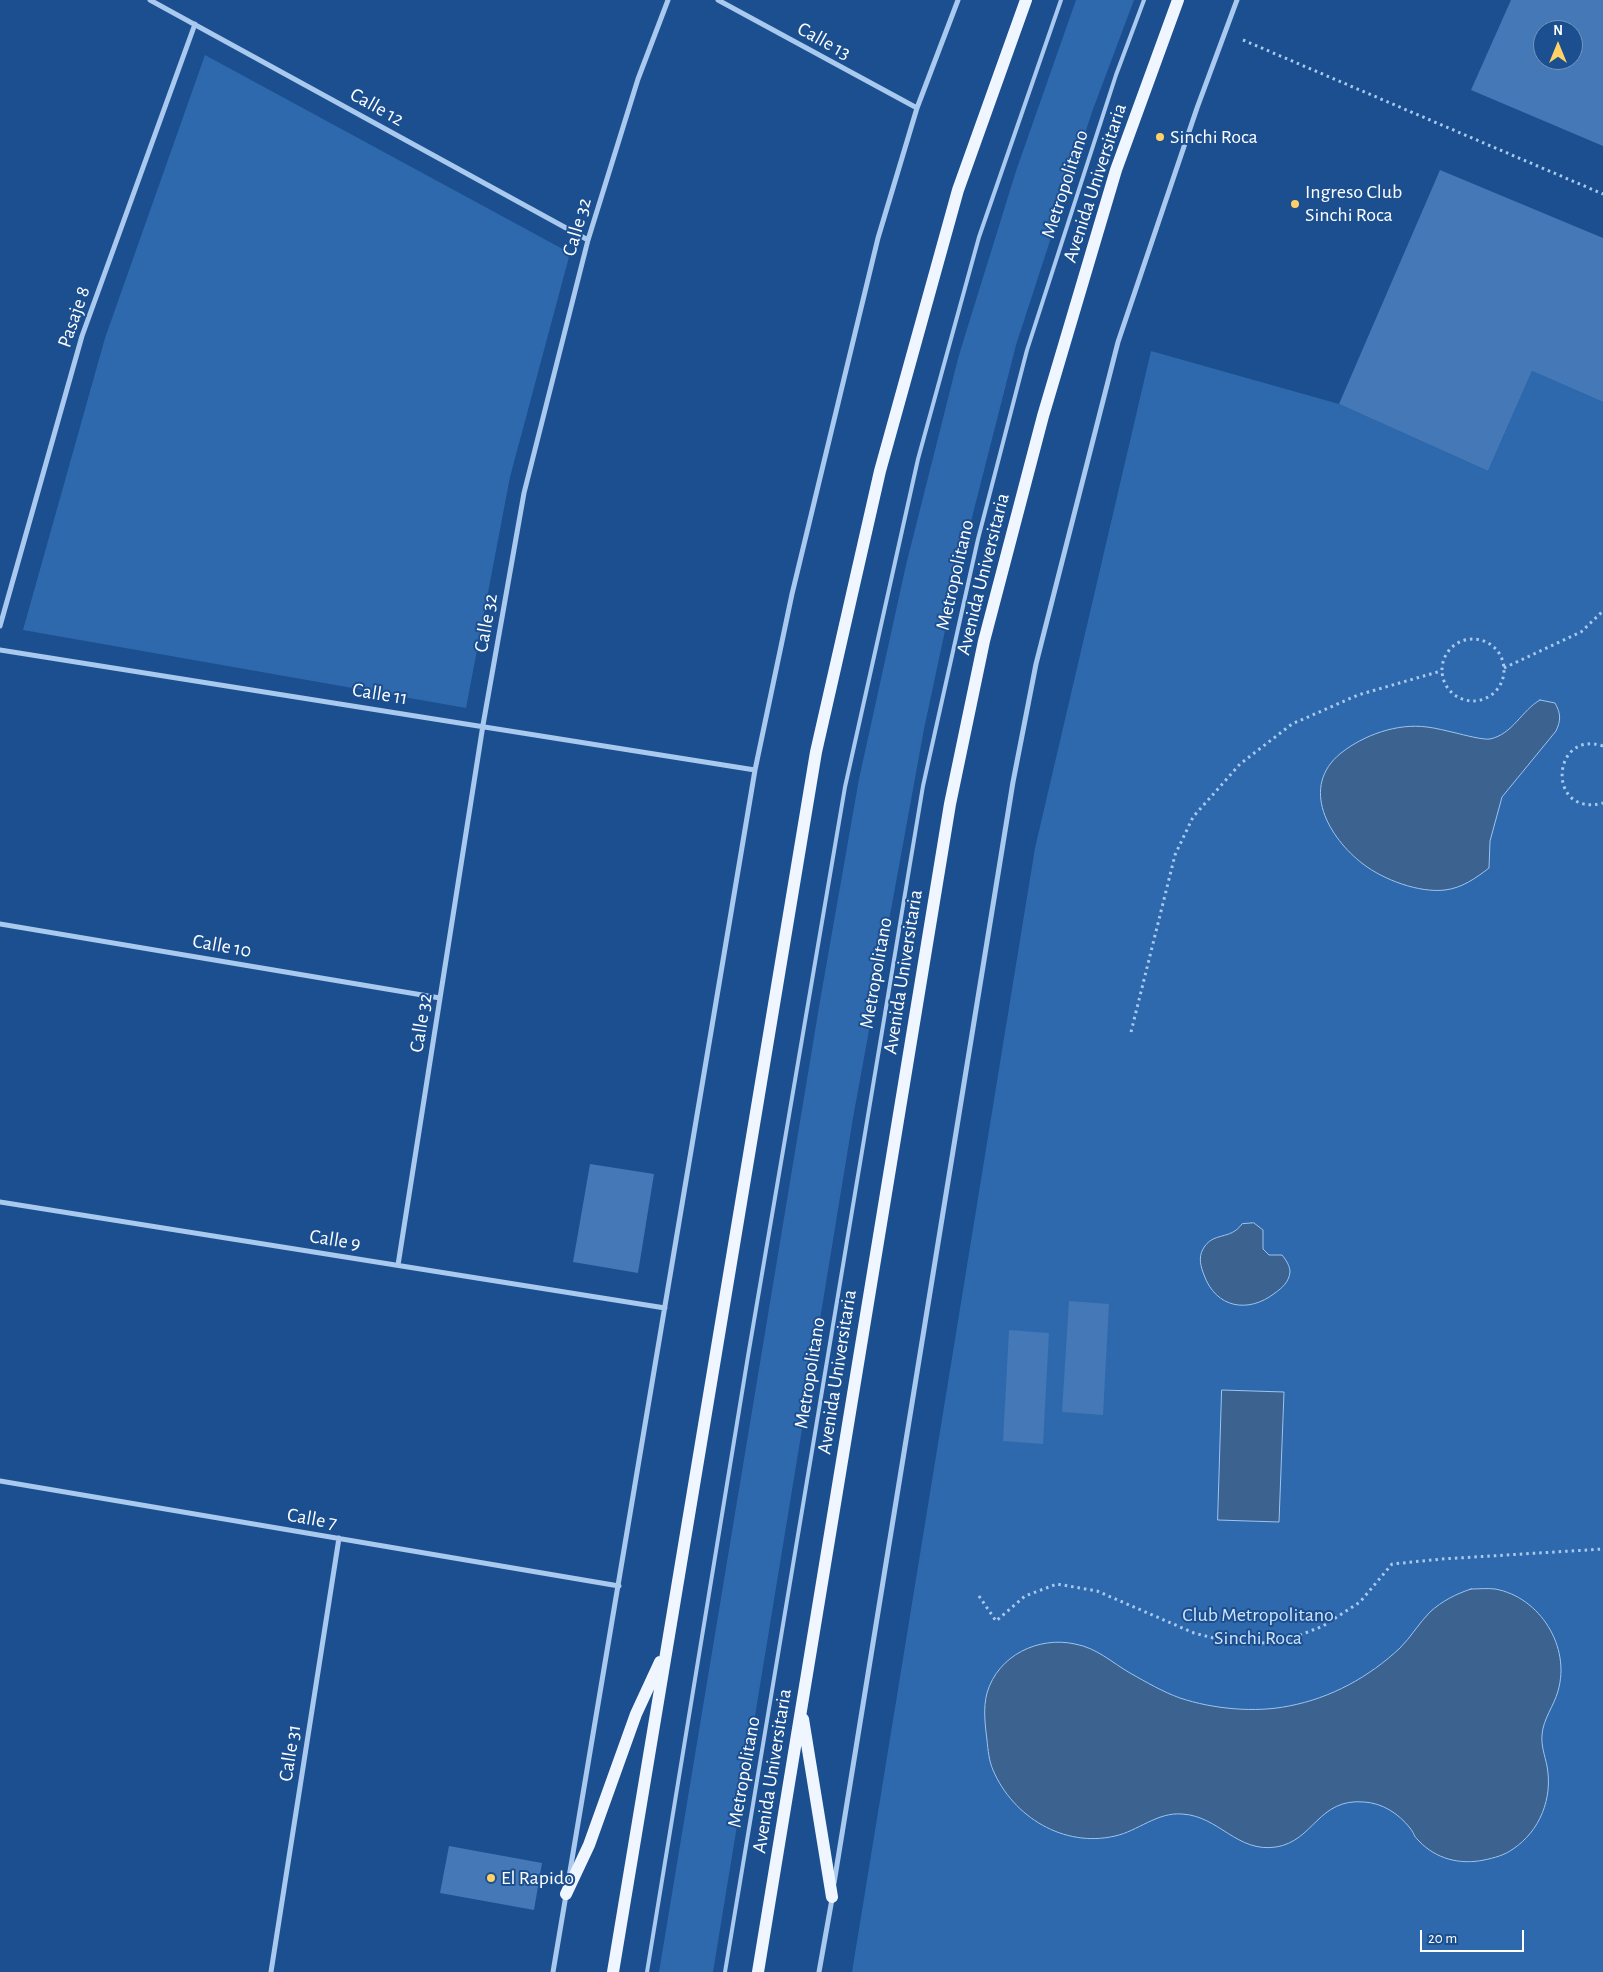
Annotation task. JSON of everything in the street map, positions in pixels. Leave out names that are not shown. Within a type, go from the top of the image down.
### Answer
[{"type":"main road","points":[[613,1972],[816,752],[880,471],[962,181],[1026,0]]},
{"type":"main road","name":"Avenida Universitaria","points":[[758,1972],[950,804],[984,641],[1043,416],[1116,170],[1178,0]]},
{"type":"main road","points":[[566,1894],[589,1845],[636,1714],[668,1646]]},
{"type":"main road","points":[[801,1708],[832,1897]]},
{"type":"street","name":"Calle 12","points":[[150,0],[588,240]]},
{"type":"street","name":"Calle 32","points":[[398,1265],[483,726],[524,492],[588,240],[638,79],[668,0]]},
{"type":"street","name":"Calle 13","points":[[718,0],[917,108]]},
{"type":"street","points":[[554,1972],[755,770],[792,594],[878,238],[917,108],[958,0]]},
{"type":"street","points":[[819,1972],[1010,802],[1036,664],[1118,342],[1197,108],[1237,0]]},
{"type":"street","name":"Pasaje 8","points":[[0,626],[82,336],[195,24]]},
{"type":"street","name":"Calle 11","points":[[0,650],[755,770]]},
{"type":"street","name":"Calle 10","points":[[0,924],[440,998]]},
{"type":"street","name":"Calle 9","points":[[0,1202],[665,1308]]},
{"type":"street","name":"Calle 7","points":[[0,1481],[619,1586]]},
{"type":"street","name":"Calle 31","points":[[271,1972],[339,1538]]},
{"type":"lane","points":[[646,1972],[845,787],[918,459],[979,237],[1061,0]]},
{"type":"lane","name":"Metropolitano","points":[[725,1972],[923,786],[978,539],[1027,350],[1116,76],[1144,0]]},
{"type":"path","points":[[1253,45],[1603,194]]},
{"type":"path","points":[[1504,668],[1581,632],[1603,611]]},
{"type":"path","points":[[1466,639],[1476,639],[1491,645],[1501,657],[1504,668],[1499,686],[1484,698],[1475,701],[1456,696],[1449,690],[1441,671],[1443,660],[1448,651],[1466,639]]},
{"type":"path","points":[[1131,1032],[1175,855],[1194,817],[1240,764],[1292,724],[1358,694],[1441,671]]},
{"type":"path","points":[[1603,746],[1596,743],[1585,744],[1575,748],[1562,765],[1561,775],[1563,786],[1575,801],[1595,805],[1603,803]]},
{"type":"path","points":[[979,1596],[996,1620],[1024,1596],[1057,1584],[1097,1591],[1194,1632],[1240,1645],[1285,1641],[1323,1626],[1360,1602],[1392,1564],[1603,1549]]},
{"type":"green space","points":[[1076,0],[1134,0],[1092,112],[1016,345],[955,584],[924,729],[853,1118],[713,1972],[659,1972],[820,1001],[859,779],[906,565],[959,355],[1016,171]]},
{"type":"green space","points":[[205,55],[570,253],[510,477],[466,708],[23,630],[105,338]]},
{"type":"green space","name":"Club Metropolitano Sinchi Roca","points":[[1151,351],[1339,404],[1488,471],[1532,371],[1603,402],[1603,1972],[852,1972],[1035,848]]},
{"type":"shaded area","points":[[1540,700],[1555,703],[1560,717],[1558,727],[1502,797],[1490,841],[1489,868],[1474,879],[1463,885],[1445,890],[1424,889],[1402,884],[1371,870],[1339,840],[1330,826],[1321,796],[1322,781],[1328,766],[1341,753],[1370,736],[1404,727],[1430,727],[1490,739],[1505,732]]},
{"type":"shaded area","points":[[1254,1223],[1263,1230],[1263,1249],[1269,1255],[1282,1255],[1289,1265],[1289,1276],[1283,1287],[1265,1300],[1254,1304],[1234,1304],[1216,1295],[1209,1286],[1200,1262],[1201,1256],[1207,1243],[1232,1233],[1242,1224]]},
{"type":"shaded area","points":[[1222,1390],[1284,1392],[1279,1522],[1218,1520]]},
{"type":"shaded area","points":[[1471,1589],[1495,1589],[1511,1594],[1526,1602],[1548,1626],[1556,1642],[1560,1658],[1561,1674],[1558,1691],[1544,1723],[1542,1735],[1548,1778],[1546,1802],[1531,1833],[1513,1849],[1499,1856],[1466,1862],[1441,1856],[1419,1841],[1410,1828],[1395,1813],[1377,1804],[1364,1802],[1336,1806],[1299,1837],[1289,1843],[1276,1847],[1250,1845],[1207,1821],[1195,1816],[1182,1814],[1164,1816],[1115,1836],[1096,1839],[1077,1837],[1059,1833],[1027,1815],[1013,1802],[1002,1787],[992,1767],[988,1752],[985,1722],[987,1693],[992,1680],[1000,1668],[1022,1651],[1034,1646],[1061,1642],[1083,1646],[1097,1652],[1155,1687],[1193,1702],[1234,1709],[1276,1708],[1320,1698],[1349,1685],[1375,1668],[1400,1648],[1426,1616],[1435,1608],[1449,1598]]},
{"type":"building","points":[[1511,0],[1603,0],[1603,146],[1471,90]]},
{"type":"building","points":[[1440,170],[1603,238],[1603,402],[1532,371],[1488,471],[1339,404]]},
{"type":"building","points":[[590,1164],[654,1174],[638,1273],[573,1262]]},
{"type":"building","points":[[1069,1301],[1109,1304],[1103,1415],[1062,1412]]},
{"type":"building","points":[[1009,1330],[1049,1333],[1043,1444],[1003,1441]]},
{"type":"building","name":"El Rapido","points":[[449,1846],[542,1863],[534,1910],[440,1893]]},
{"type":"place","name":"Sinchi Roca","points":[[1160,137]]},
{"type":"place","name":"Ingreso Club Sinchi Roca","points":[[1295,204]]},
{"type":"place","name":"El Rapido","points":[[491,1878]]}]
